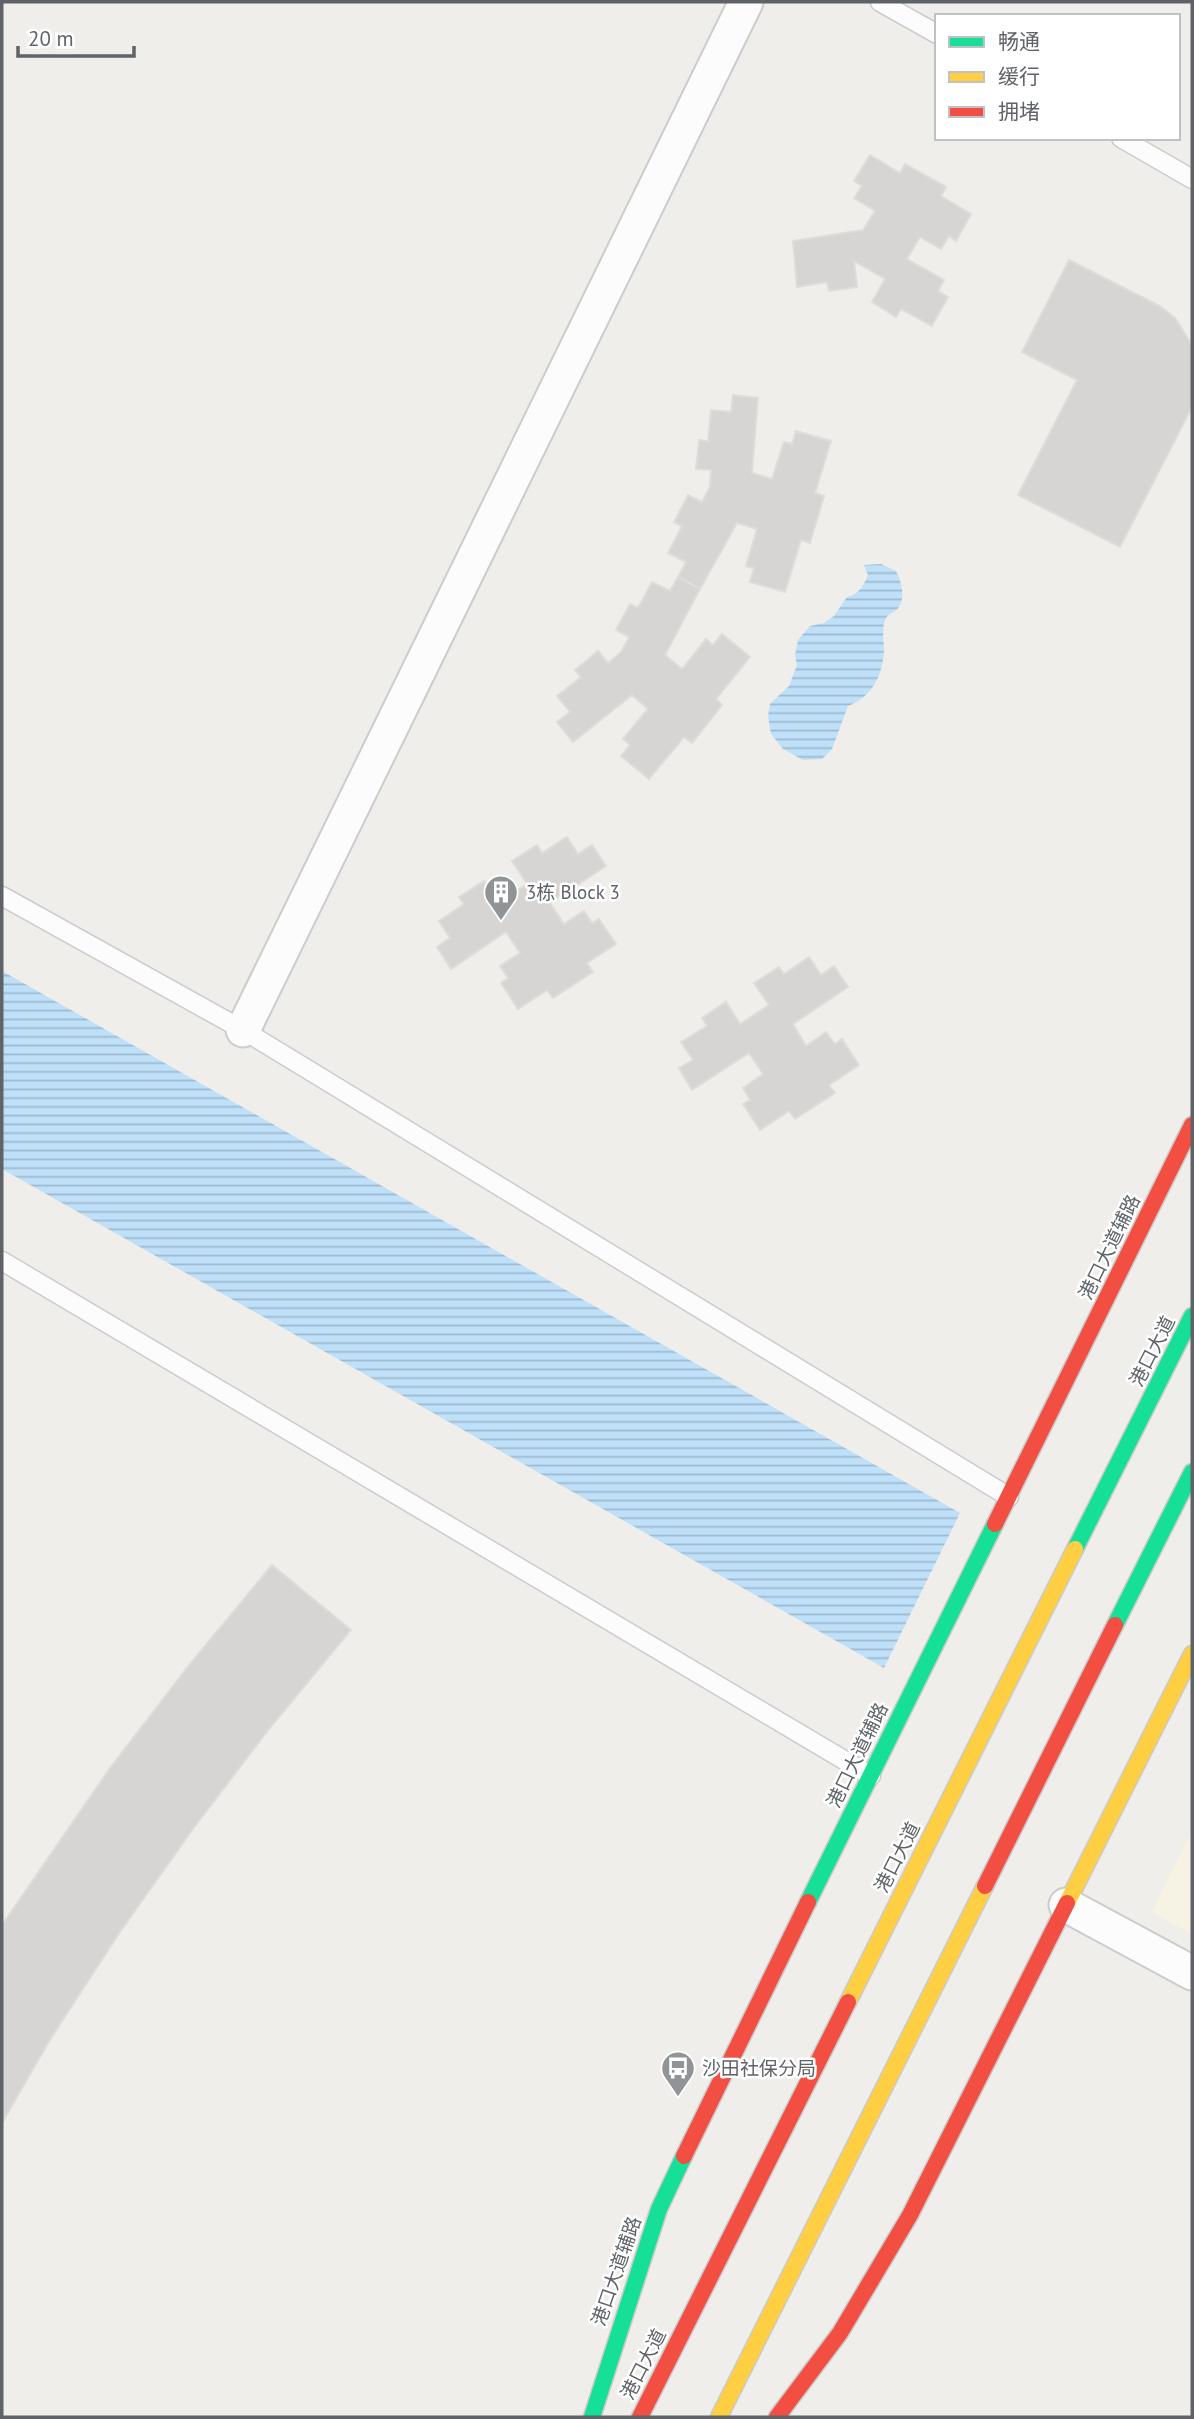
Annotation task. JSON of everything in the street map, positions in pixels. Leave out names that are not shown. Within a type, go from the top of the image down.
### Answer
[{"type":"main road","name":"港口大道辅路","points":[[592,2417],[659,2209],[715,2090],[1192,1125]]},
{"type":"main road","name":"港口大道","points":[[640,2417],[1192,1316]]},
{"type":"main road","points":[[719,2417],[1192,1472]]},
{"type":"main road","points":[[778,2417],[839,2333],[910,2215],[1192,1654]]},
{"type":"street","points":[[243,1030],[746,2]]},
{"type":"street","points":[[1066,1905],[1192,1973]]},
{"type":"lane","points":[[880,2],[935,33]]},
{"type":"lane","points":[[1124,140],[1192,179]]},
{"type":"lane","points":[[2,896],[243,1030],[1009,1497]]},
{"type":"lane","points":[[2,1261],[871,1776]]},
{"type":"shaded area","points":[[1192,1831],[1192,1934],[1152,1912]]},
{"type":"water","points":[[881,564],[896,571],[902,593],[899,607],[887,616],[884,622],[883,659],[875,684],[864,697],[848,706],[832,749],[822,759],[803,760],[783,749],[771,734],[768,716],[770,704],[789,686],[797,665],[795,655],[798,640],[810,626],[824,623],[834,616],[847,597],[860,589],[868,575],[864,565]]},
{"type":"water","points":[[2,971],[960,1513],[884,1668],[2,1169]]},
{"type":"building","points":[[870,155],[900,173],[905,164],[946,187],[941,196],[971,214],[956,241],[949,236],[941,249],[920,237],[907,259],[944,280],[938,291],[948,297],[932,326],[901,309],[896,317],[872,302],[885,279],[854,261],[857,287],[829,291],[827,282],[797,287],[793,241],[863,230],[875,211],[854,198],[862,186],[854,181]]},
{"type":"building","points":[[1069,260],[1160,306],[1175,318],[1192,345],[1192,407],[1120,547],[1018,495],[1077,380],[1022,352]]},
{"type":"building","points":[[733,395],[758,398],[752,473],[772,479],[784,442],[792,444],[796,431],[831,441],[815,493],[824,496],[810,543],[801,540],[785,592],[750,582],[754,568],[746,566],[757,529],[737,523],[700,589],[678,577],[686,562],[668,553],[682,526],[674,522],[688,495],[702,502],[710,487],[711,470],[696,469],[699,440],[708,441],[711,410],[731,412]]},
{"type":"building","points":[[678,577],[700,589],[665,655],[682,669],[706,639],[713,645],[722,634],[750,657],[716,699],[722,705],[692,743],[684,737],[649,779],[621,756],[630,745],[623,739],[648,709],[632,695],[573,742],[557,722],[570,712],[557,696],[581,677],[575,670],[598,651],[608,663],[621,652],[629,637],[616,630],[630,604],[638,608],[652,582],[670,591]]},
{"type":"building","name":"3栋 Block 3","points":[[567,837],[578,854],[592,845],[606,866],[550,903],[564,924],[584,911],[592,923],[599,919],[616,944],[587,963],[593,972],[553,998],[547,990],[518,1009],[501,983],[508,978],[500,966],[520,953],[506,932],[451,969],[437,947],[450,938],[439,921],[464,904],[459,897],[484,881],[498,903],[527,884],[512,861],[537,845],[542,853]]},
{"type":"building","points":[[809,957],[821,975],[834,966],[848,987],[793,1024],[806,1046],[826,1032],[835,1044],[842,1039],[859,1065],[829,1085],[835,1093],[795,1119],[789,1111],[760,1130],[743,1104],[750,1100],[743,1088],[763,1074],[749,1053],[692,1090],[679,1068],[693,1060],[681,1042],[707,1026],[702,1018],[726,1002],[740,1024],[769,1005],[754,983],[779,967],[784,974]]},
{"type":"building","points":[[272,1565],[351,1630],[269,1729],[120,1932],[51,2038],[2,2123],[2,1925],[110,1768],[189,1665]]},
{"type":"traffic: fast","points":[[1075,1549],[1192,1316]]},
{"type":"traffic: fast","points":[[1115,1625],[1192,1472]]},
{"type":"traffic: fast","points":[[808,1902],[995,1524]]},
{"type":"traffic: fast","points":[[592,2417],[659,2209],[684,2156]]},
{"type":"traffic: slow","points":[[848,2002],[1075,1549]]},
{"type":"traffic: slow","points":[[1067,1903],[1192,1654]]},
{"type":"traffic: slow","points":[[719,2417],[985,1886]]},
{"type":"traffic: jam","points":[[995,1524],[1192,1125]]},
{"type":"traffic: jam","points":[[985,1886],[1115,1625]]},
{"type":"traffic: jam","points":[[684,2156],[808,1902]]},
{"type":"traffic: jam","points":[[777,2417],[840,2333],[910,2215],[1067,1903]]},
{"type":"traffic: jam","points":[[640,2417],[848,2002]]},
{"type":"place","name":"3栋 Block 3","points":[[501,922]]},
{"type":"place","name":"沙田社保分局","points":[[678,2098]]}]
